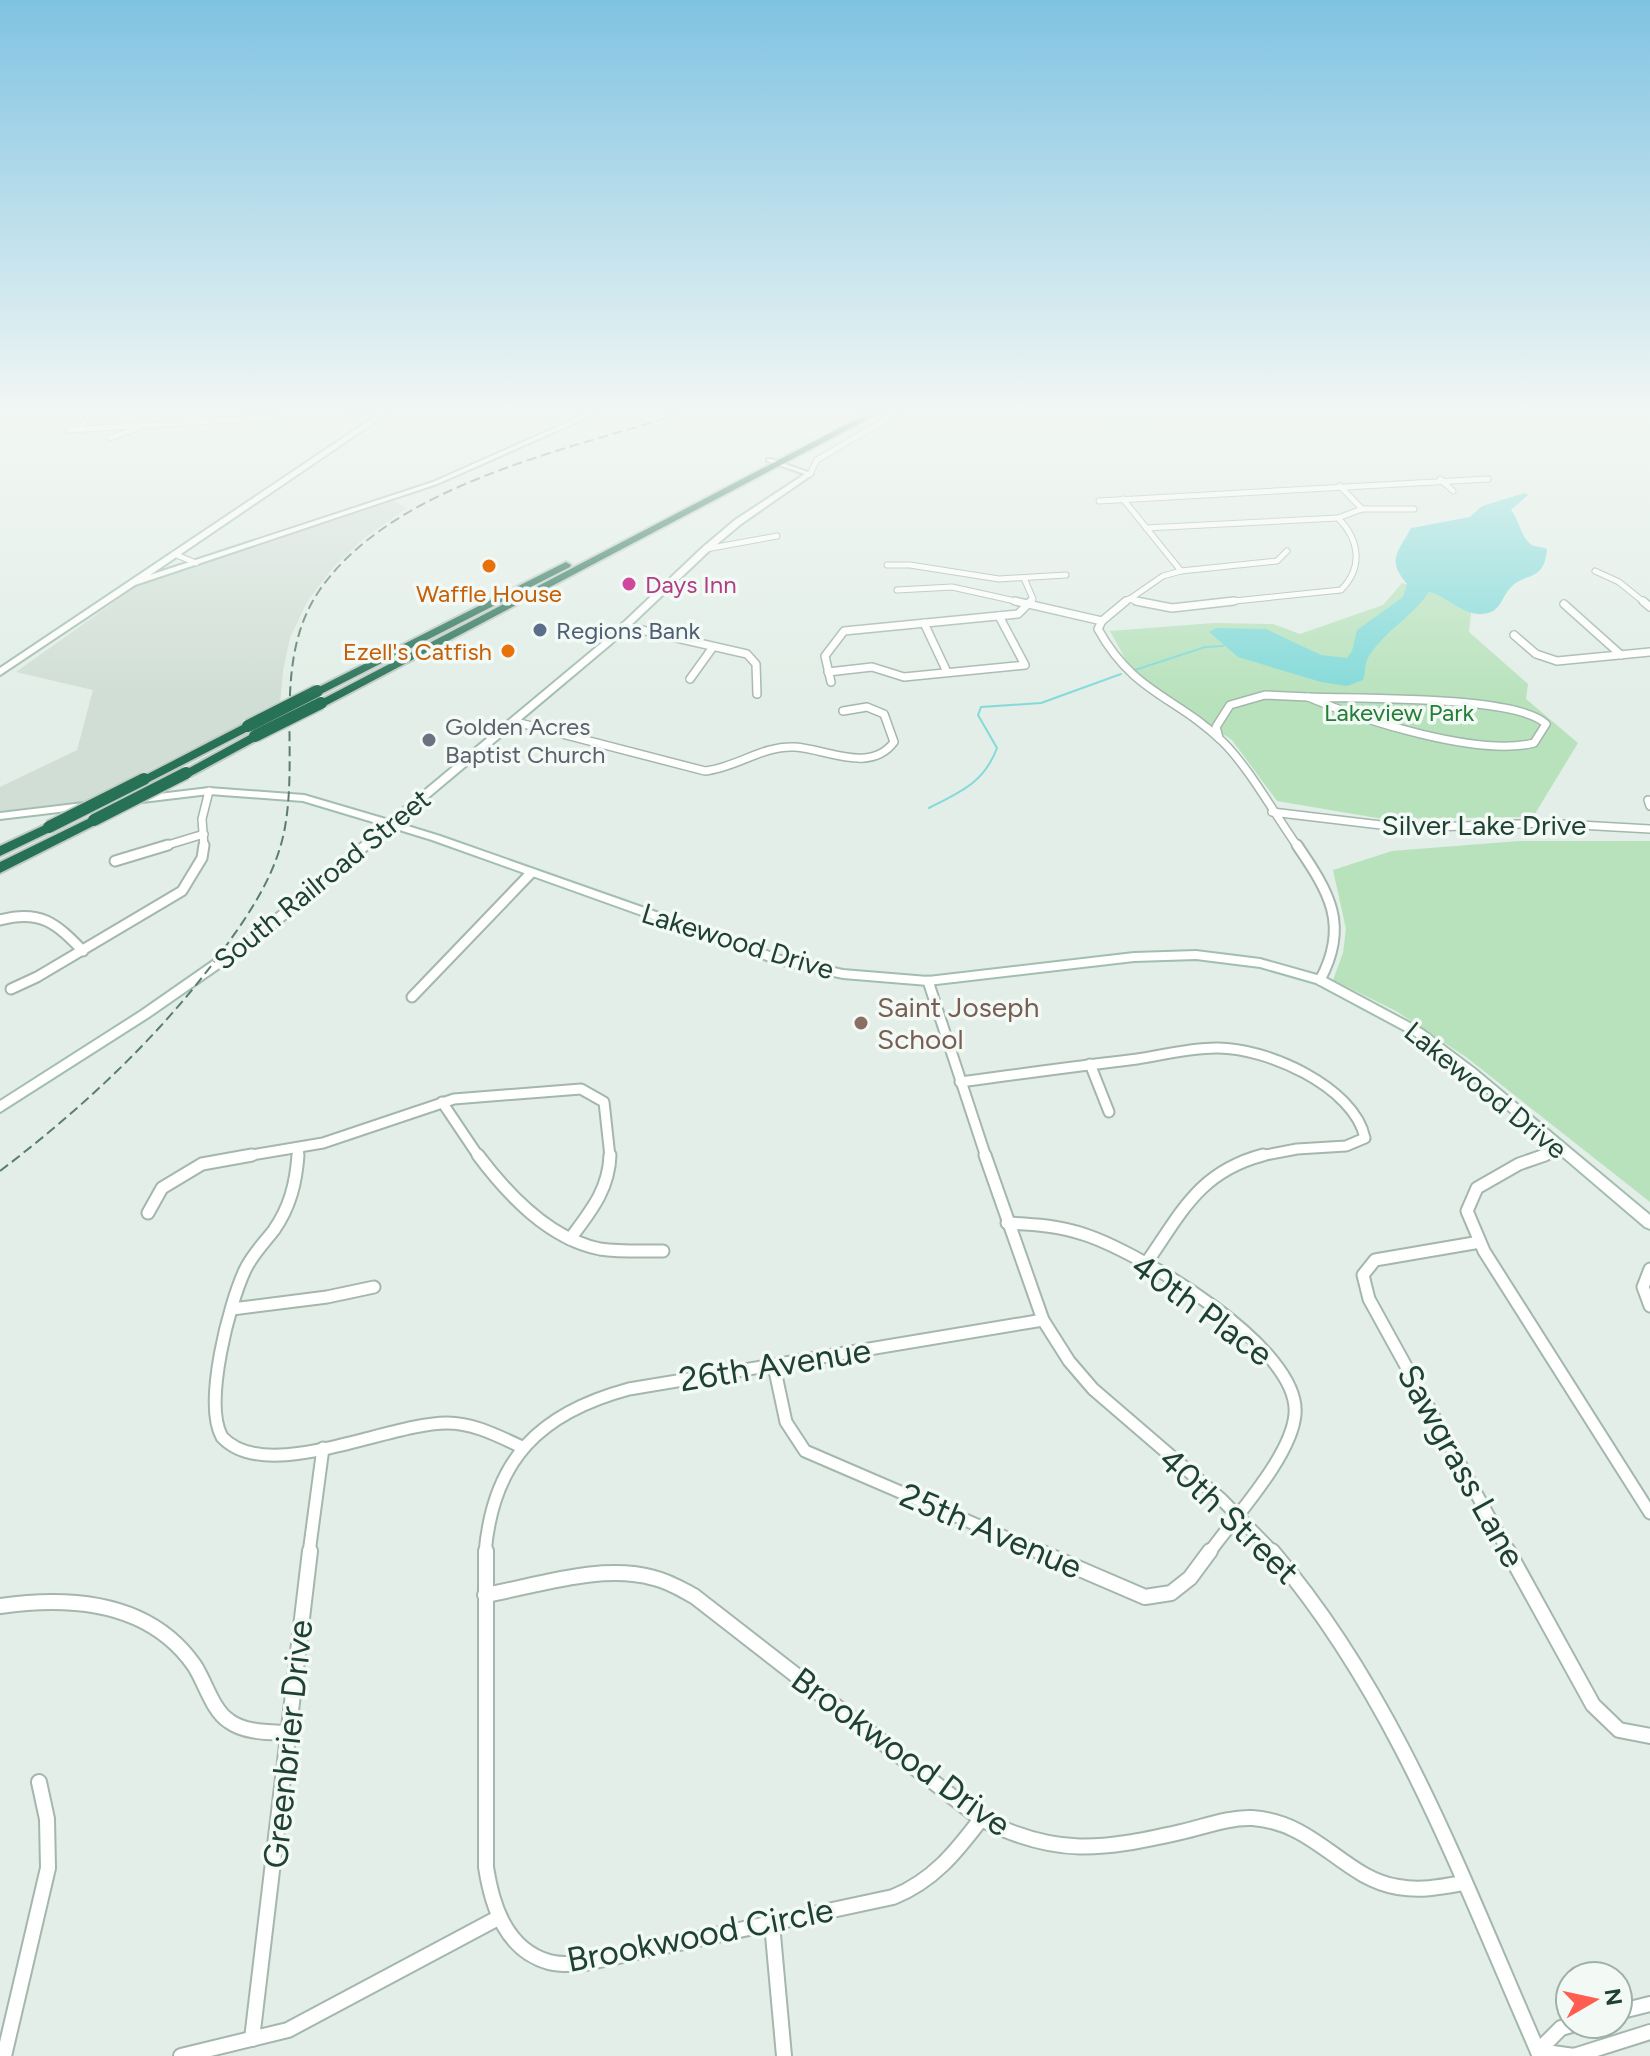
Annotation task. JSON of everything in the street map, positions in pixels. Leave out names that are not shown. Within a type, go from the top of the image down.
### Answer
[{"type":"highway","points":[[319,697],[680,507]]},
{"type":"highway","points":[[0,852],[144,779],[252,731],[697,507]]},
{"type":"highway","points":[[0,868],[186,773],[252,731]]},
{"type":"street","points":[[0,672],[244,507]]},
{"type":"street","points":[[133,583],[363,507]]},
{"type":"street","name":"South Railroad Street","points":[[0,1107],[224,960],[292,908],[516,722],[706,549],[761,507]]},
{"type":"street","points":[[1129,507],[1181,571]]},
{"type":"street","points":[[1146,528],[1338,518],[1362,509],[1414,509]]},
{"type":"street","points":[[1129,599],[1154,607],[1206,605],[1315,595],[1344,588],[1351,578],[1357,546],[1352,533],[1338,518]]},
{"type":"street","points":[[706,549],[777,536]]},
{"type":"street","points":[[1287,551],[1277,561],[1181,571],[1163,576],[1102,621],[1098,629],[1132,678],[1219,738],[1326,890],[1333,923],[1334,959],[1320,980]]},
{"type":"street","points":[[174,554],[196,563]]},
{"type":"street","points":[[1231,555],[1237,565]]},
{"type":"street","points":[[887,565],[910,565],[999,579],[1066,575]]},
{"type":"street","points":[[1595,571],[1619,582],[1650,607]]},
{"type":"street","points":[[1024,578],[1031,590],[1030,606]]},
{"type":"street","points":[[897,590],[952,587],[1102,621]]},
{"type":"street","points":[[1564,604],[1621,655]]},
{"type":"street","points":[[831,682],[826,653],[844,631],[1018,614],[1030,606]]},
{"type":"street","points":[[828,672],[872,667],[904,677],[1025,665],[999,616]]},
{"type":"street","points":[[924,623],[947,672]]},
{"type":"street","points":[[624,626],[752,657],[758,676],[757,694]]},
{"type":"street","points":[[1514,635],[1536,654],[1550,659],[1650,652]]},
{"type":"street","points":[[690,679],[713,647]]},
{"type":"street","points":[[1219,738],[1216,727],[1230,705],[1265,695],[1445,702],[1518,709],[1538,716],[1546,724],[1534,743],[1510,748],[1488,747],[1374,723],[1308,697]]},
{"type":"street","points":[[516,722],[705,771],[734,768],[768,750],[783,746],[853,759],[878,756],[890,750],[894,742],[884,714],[867,707],[843,711]]},
{"type":"street","points":[[11,989],[83,951],[182,891],[202,858],[202,819],[209,791]]},
{"type":"street","name":"Lakewood Drive","points":[[0,816],[209,791],[304,798],[391,823],[782,961],[843,974],[928,981],[1134,957],[1196,955],[1260,963],[1320,980],[1396,1018],[1441,1048],[1650,1223]]},
{"type":"street","name":"Silver Lake Drive","points":[[1272,812],[1406,828],[1544,823],[1650,829]]},
{"type":"street","points":[[115,861],[204,834]]},
{"type":"street","points":[[412,997],[531,873]]},
{"type":"street","points":[[0,920],[31,914],[45,917],[83,951]]},
{"type":"street","name":"40th Street","points":[[928,981],[1007,1223],[1043,1320],[1069,1361],[1093,1389],[1238,1516],[1292,1574],[1359,1666],[1417,1777],[1539,2054]]},
{"type":"street","points":[[960,1082],[1188,1050],[1245,1051],[1274,1060],[1327,1088],[1362,1122],[1365,1138],[1349,1146],[1281,1152],[1226,1169],[1197,1192],[1147,1262]]},
{"type":"street","points":[[1090,1064],[1109,1112]]},
{"type":"street","points":[[148,1213],[162,1188],[202,1164],[299,1148],[472,1095],[581,1089],[604,1102],[609,1153],[607,1182],[599,1200],[570,1239]]},
{"type":"street","points":[[442,1102],[495,1176],[526,1209],[570,1239],[606,1249],[663,1251]]},
{"type":"street","points":[[181,2056],[288,2030],[498,1918],[486,1861],[488,1648],[485,1595],[490,1513],[499,1487],[522,1447],[488,1432],[448,1423],[395,1427],[323,1448],[281,1456],[246,1453],[232,1448],[219,1432],[215,1409],[232,1309],[246,1269],[284,1214],[294,1188],[299,1148]]},
{"type":"street","points":[[1562,1150],[1519,1164],[1477,1188],[1467,1211],[1480,1242],[1650,1513]]},
{"type":"street","name":"40th Place","points":[[1007,1223],[1054,1226],[1076,1232],[1147,1262],[1262,1347],[1279,1365],[1291,1386],[1297,1409],[1294,1430],[1285,1450],[1238,1516]]},
{"type":"street","name":"Sawgrass Lane","points":[[1480,1242],[1375,1260],[1363,1275],[1369,1299],[1593,1705],[1619,1730],[1650,1736]]},
{"type":"street","points":[[1650,1269],[1643,1287],[1650,1306]]},
{"type":"street","points":[[232,1309],[327,1297],[374,1287]]},
{"type":"street","name":"26th Avenue","points":[[522,1447],[557,1416],[593,1398],[629,1389],[1043,1320]]},
{"type":"street","name":"25th Avenue","points":[[774,1366],[781,1412],[789,1434],[805,1451],[1145,1597],[1171,1593],[1190,1578],[1238,1516]]},
{"type":"street","name":"Greenbrier Drive","points":[[252,2039],[272,1893],[323,1448]]},
{"type":"street","name":"Brookwood Drive","points":[[485,1595],[621,1573],[647,1575],[671,1584],[694,1596],[981,1819],[1015,1838],[1061,1849],[1093,1849],[1253,1818],[1311,1835],[1377,1882],[1407,1891],[1437,1891],[1464,1883]]},
{"type":"street","points":[[0,1606],[74,1600],[124,1609],[156,1626],[183,1650],[205,1679],[215,1704],[230,1724],[256,1731],[288,1733]]},
{"type":"street","points":[[4,2056],[48,1868],[47,1819],[39,1782]]},
{"type":"street","name":"Brookwood Circle","points":[[498,1918],[524,1947],[550,1963],[581,1964],[879,1902],[909,1893],[935,1875],[981,1819]]},
{"type":"street","points":[[772,1924],[784,2056]]},
{"type":"street","points":[[1539,2054],[1574,2056],[1650,2032]]},
{"type":"street","points":[[1539,2054],[1554,2036]]},
{"type":"shaded area","points":[[376,507],[407,508],[363,539],[332,569],[307,602],[290,638],[280,704],[89,801],[0,811],[0,787],[77,750],[93,690],[16,672],[138,585]]},
{"type":"green space","name":"Lakeview Park","points":[[1402,583],[1438,594],[1471,613],[1469,632],[1528,684],[1526,699],[1578,743],[1533,817],[1383,819],[1277,801],[1232,740],[1180,706],[1129,666],[1110,631],[1214,623],[1273,624],[1300,634],[1383,605]]},
{"type":"green space","points":[[1519,841],[1650,841],[1650,1202],[1466,1057],[1396,1011],[1333,980],[1343,953],[1346,929],[1333,870],[1392,851]]},
{"type":"water","points":[[1481,507],[1514,507],[1511,510],[1530,544],[1547,549],[1539,572],[1517,582],[1496,609],[1487,613],[1467,611],[1429,592],[1367,659],[1363,680],[1347,686],[1321,682],[1238,657],[1209,632],[1216,628],[1266,629],[1321,655],[1347,658],[1357,630],[1403,597],[1407,584],[1397,568],[1396,556],[1411,528],[1470,517]]},
{"type":"waterway","points":[[1132,671],[1205,647],[1223,646]]},
{"type":"waterway","points":[[929,808],[970,785],[992,760],[997,748],[978,715],[981,707],[1041,703],[1121,674]]},
{"type":"railway","points":[[0,1171],[91,1096],[147,1041],[199,982],[243,922],[269,876],[285,827],[289,797],[291,676],[305,618],[319,591],[351,554],[392,523],[420,507]]},
{"type":"place","name":"Waffle House","points":[[489,566]]},
{"type":"place","name":"Days Inn","points":[[629,584]]},
{"type":"place","name":"Regions Bank","points":[[540,630]]},
{"type":"place","name":"Ezell's Catfish","points":[[508,651]]},
{"type":"place","name":"Golden Acres Baptist Church","points":[[429,740]]},
{"type":"place","name":"Saint Joseph School","points":[[861,1023]]}]
